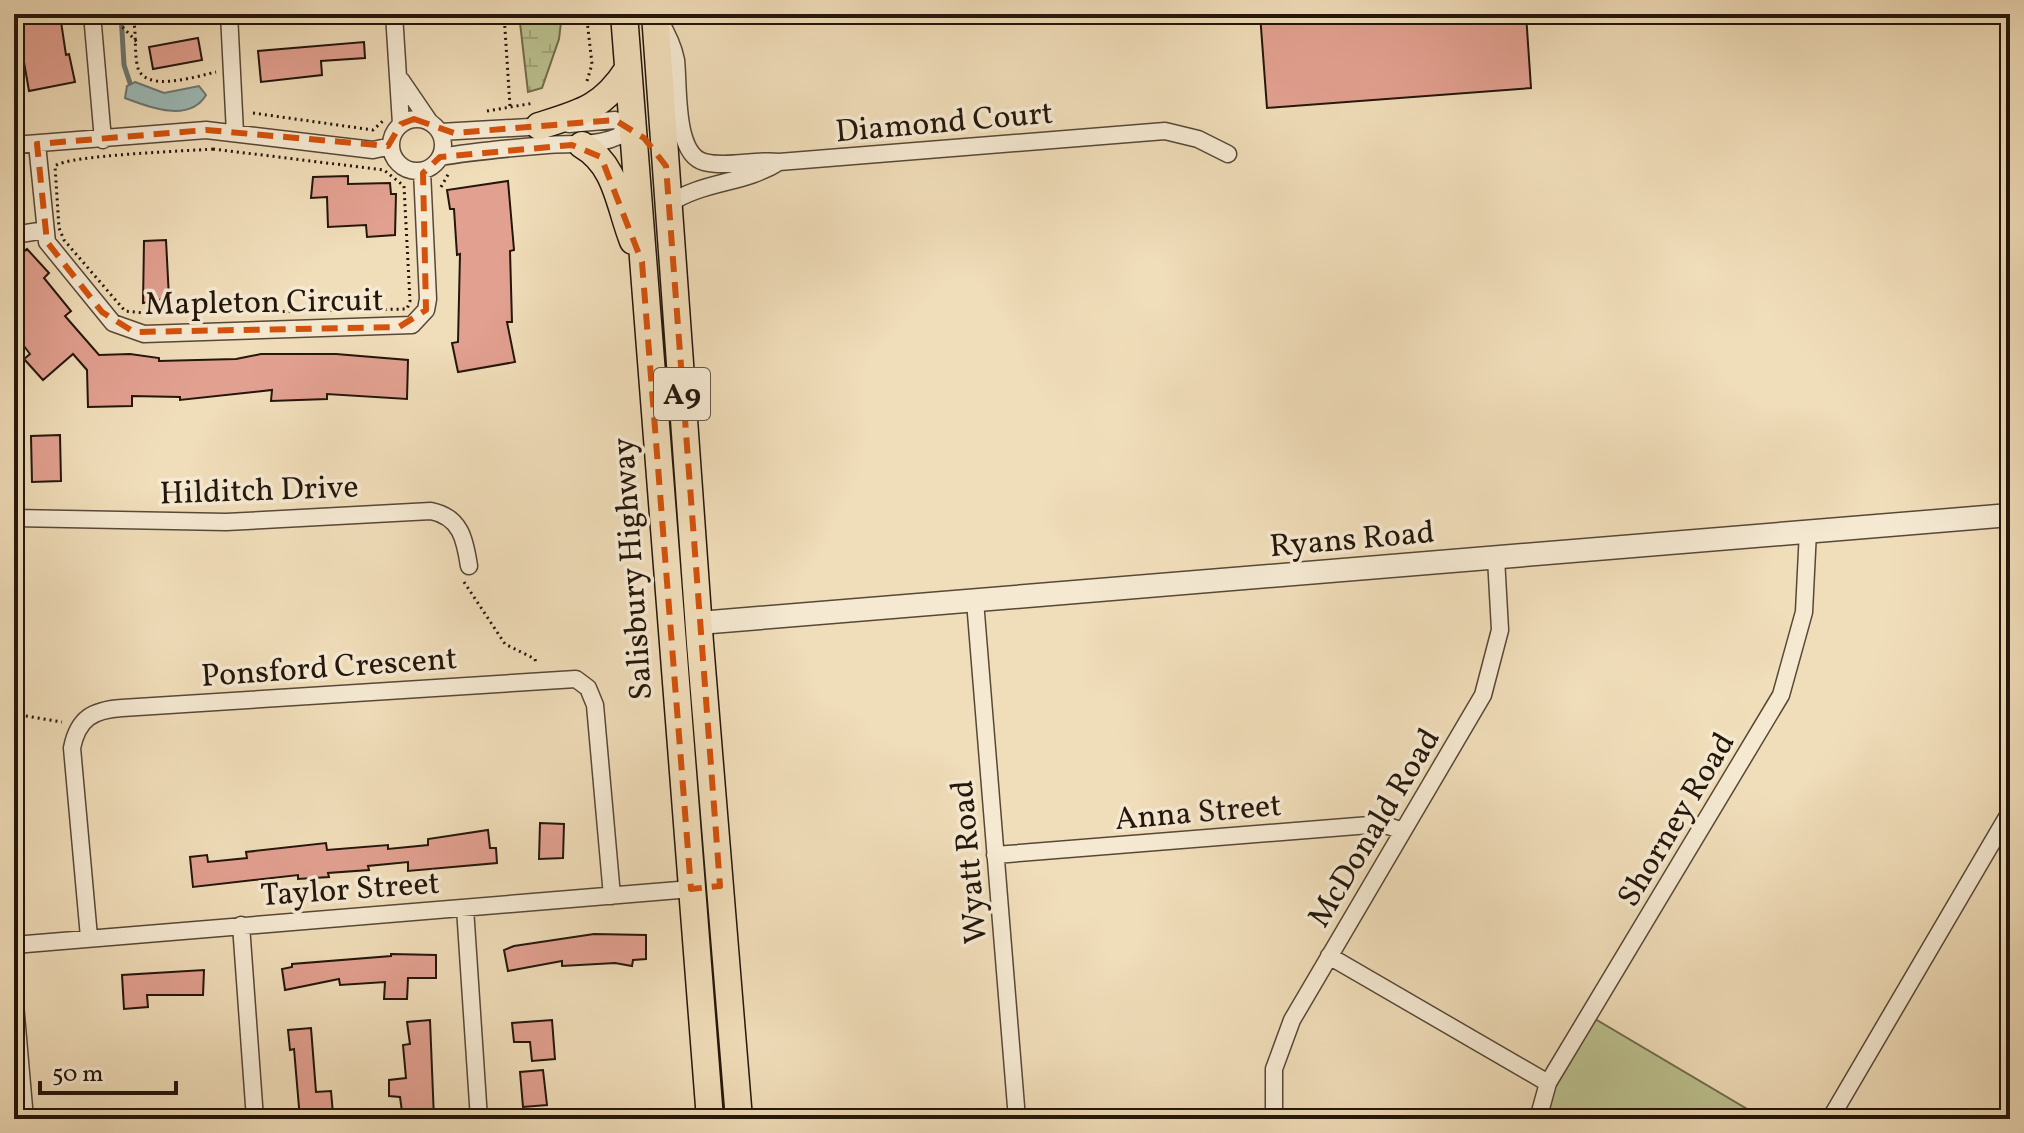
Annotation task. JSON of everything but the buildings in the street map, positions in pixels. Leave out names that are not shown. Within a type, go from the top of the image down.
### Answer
[{"type":"main road","name":"Salisbury Highway","points":[[624,14],[669,624],[710,1119]]},
{"type":"main road","name":"Salisbury Highway","points":[[650,14],[666,166],[739,1119]]},
{"type":"main road","points":[[650,14],[646,109],[632,128],[666,166]]},
{"type":"main road","points":[[539,114],[596,106],[616,88],[628,69]]},
{"type":"main road","points":[[582,145],[601,157],[611,174],[618,206],[642,262]]},
{"type":"main road","points":[[669,624],[699,623]]},
{"type":"main road","points":[[691,889],[720,886]]},
{"type":"street","points":[[229,14],[235,133]]},
{"type":"street","points":[[391,146],[401,124],[394,14]]},
{"type":"street","points":[[650,14],[670,37],[683,135],[691,154],[702,162],[715,164],[779,162]]},
{"type":"street","points":[[100,18],[103,140]]},
{"type":"street","points":[[391,146],[401,165],[422,171],[440,157],[443,149],[434,127],[399,76]]},
{"type":"street","points":[[401,124],[414,119],[434,127],[539,114],[615,120],[632,128],[619,138],[582,145],[440,157]]},
{"type":"street","points":[[14,145],[206,130],[373,150],[391,146]]},
{"type":"street","name":"Diamond Court","points":[[669,204],[689,191],[765,171],[779,162],[1165,131],[1198,139],[1228,154]]},
{"type":"street","name":"Mapleton Circuit","points":[[37,144],[45,230],[54,253],[113,323],[134,332],[399,327],[420,320],[428,299],[422,171]]},
{"type":"street","points":[[14,235],[45,230]]},
{"type":"street","name":"Hilditch Drive","points":[[14,518],[226,522],[431,511],[446,514],[462,534],[466,574]]},
{"type":"street","name":"Ryans Road","points":[[699,623],[2010,515]]},
{"type":"street","name":"Shorney Road","points":[[1538,1119],[1548,1083],[1781,695],[1804,612],[1808,531]]},
{"type":"street","name":"McDonald Road","points":[[1274,1119],[1273,1089],[1279,1049],[1329,956],[1483,695],[1500,630],[1496,558]]},
{"type":"street","name":"Wyatt Road","points":[[975,601],[1017,1119]]},
{"type":"street","name":"Ponsford Crescent","points":[[81,723],[100,710],[538,679],[576,679],[593,695],[612,896]]},
{"type":"street","points":[[81,723],[72,748],[89,937]]},
{"type":"street","points":[[1830,1119],[2010,812]]},
{"type":"street","name":"Anna Street","points":[[995,855],[1382,824],[1403,831]]},
{"type":"street","name":"Taylor Street","points":[[14,945],[691,889]]},
{"type":"street","points":[[465,908],[479,1119]]},
{"type":"street","points":[[241,925],[255,1119]]},
{"type":"street","points":[[1329,956],[1548,1083]]},
{"type":"street","points":[[14,992],[17,1059],[25,1119]]},
{"type":"path","points":[[100,18],[108,14],[137,42]]},
{"type":"path","points":[[132,14],[137,42],[136,63],[139,72],[146,78],[173,81],[217,72],[218,86]]},
{"type":"path","points":[[504,14],[510,106]]},
{"type":"path","points":[[583,87],[590,77],[592,64],[587,20],[604,18],[603,14]]},
{"type":"path","points":[[478,113],[510,106],[539,114]]},
{"type":"path","points":[[253,113],[373,130],[384,122],[383,110]]},
{"type":"path","points":[[213,149],[384,170],[404,186],[410,301],[407,309],[399,310],[125,311],[64,240],[59,228],[56,181],[55,166],[59,162],[213,149]]},
{"type":"path","points":[[14,167],[21,172],[23,204],[14,211]]},
{"type":"path","points":[[466,574],[505,644],[535,659],[538,679]]},
{"type":"path","points":[[14,714],[81,723]]},
{"type":"highlighted area","points":[[414,119],[454,133],[615,120],[644,138],[666,166],[720,886],[691,889],[642,262],[601,157],[572,145],[440,157],[423,173],[426,310],[399,327],[134,332],[102,312],[47,242],[37,144],[206,130],[388,146],[401,124]]},
{"type":"green space","points":[[519,14],[562,14],[559,39],[542,88],[528,92]]},
{"type":"green space","points":[[1590,1016],[1764,1119],[1538,1119]]},
{"type":"water","points":[[135,82],[164,93],[199,86],[206,95],[189,109],[167,110],[125,98],[127,86]]},
{"type":"waterway","points":[[121,14],[124,65],[130,83]]}]
